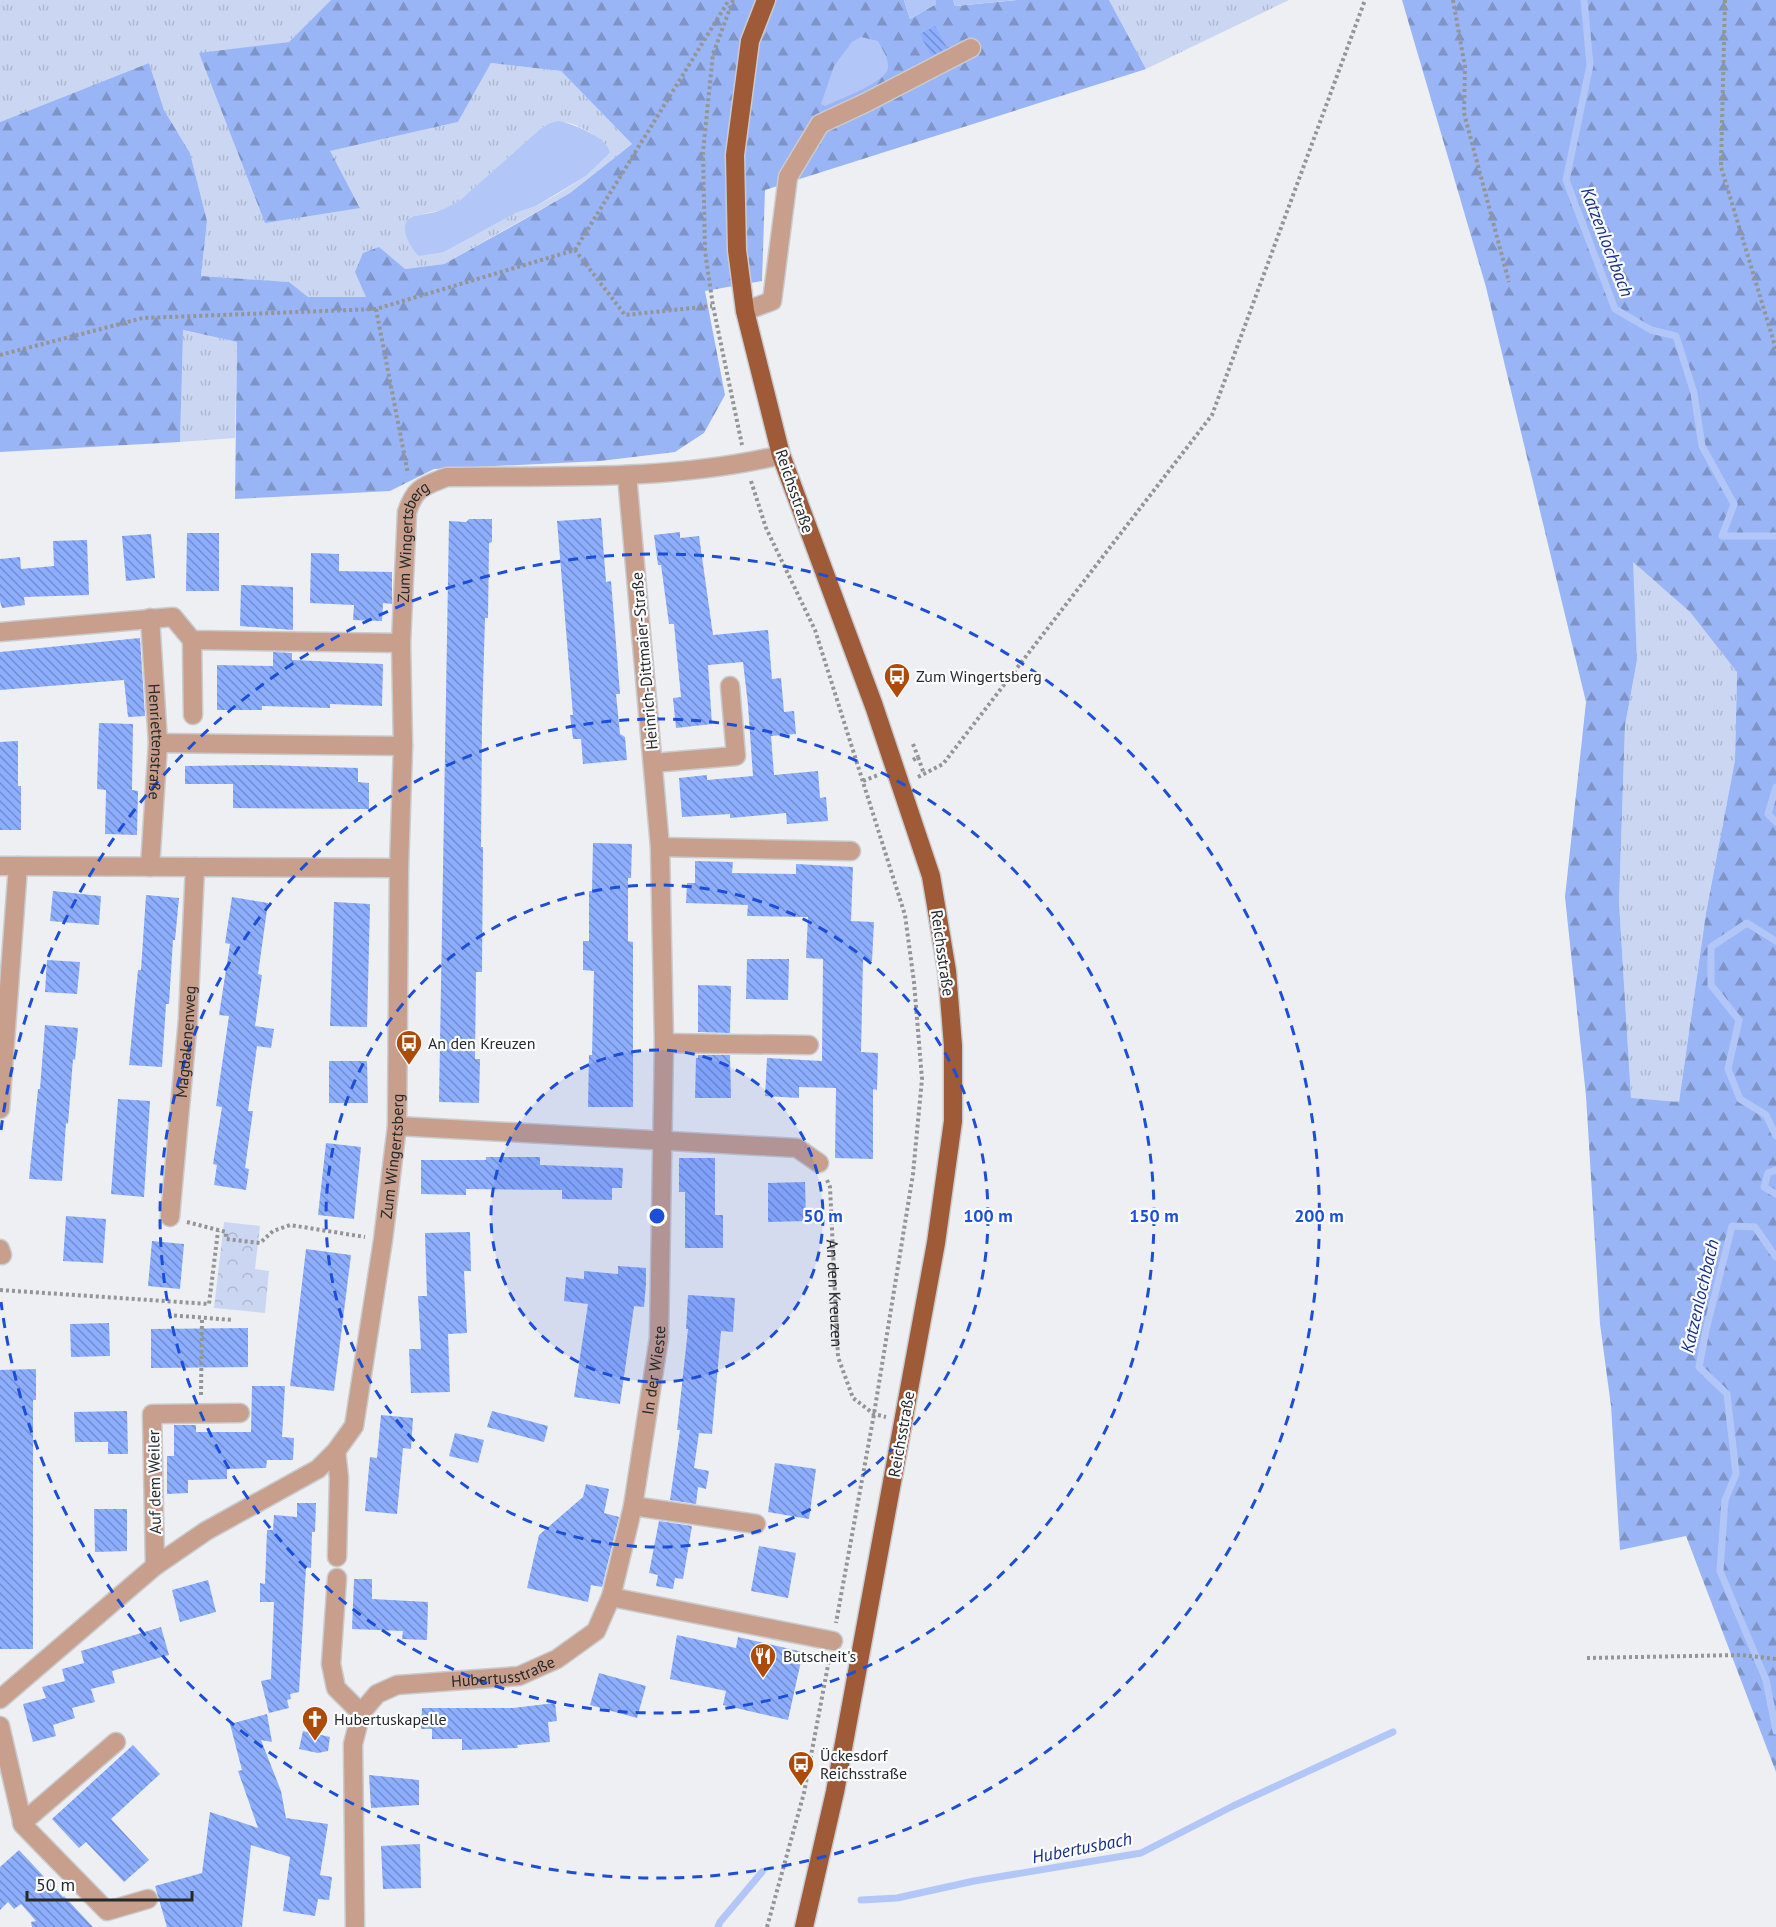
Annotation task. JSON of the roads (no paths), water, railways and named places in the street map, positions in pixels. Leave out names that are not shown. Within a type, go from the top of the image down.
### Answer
[{"type":"main road","name":"Reichsstraße","points":[[766,0],[750,40],[735,155],[737,250],[745,311],[781,455],[874,706],[931,876],[947,971],[953,1046],[953,1121],[946,1185],[835,1792],[804,1927]]},
{"type":"street","points":[[745,311],[772,301],[788,177],[820,124],[971,48]]},
{"type":"street","name":"Zum Wingertsberg","points":[[336,1451],[354,1426],[383,1240],[397,1126],[399,868],[403,746],[401,643],[406,512],[412,496],[422,487],[447,477],[627,475],[746,464],[781,455]]},
{"type":"street","name":"Heinrich-Dittmaier-Straße","points":[[627,475],[660,847],[664,1043],[662,1139]]},
{"type":"street","points":[[0,632],[173,617],[192,640],[193,715]]},
{"type":"street","name":"Henriettenstraße","points":[[150,618],[158,743],[150,867]]},
{"type":"street","points":[[192,640],[401,643]]},
{"type":"street","points":[[653,763],[736,756],[730,686]]},
{"type":"street","points":[[158,743],[403,746]]},
{"type":"street","points":[[660,847],[851,851]]},
{"type":"street","points":[[0,1109],[9,866],[399,868]]},
{"type":"street","name":"Magdalenenweg","points":[[170,1217],[188,1019],[195,867]]},
{"type":"street","points":[[664,1043],[809,1045]]},
{"type":"street","points":[[397,1126],[796,1148],[819,1163]]},
{"type":"street","name":"In der Wieste","points":[[611,1597],[633,1506],[659,1338],[662,1139]]},
{"type":"street","name":"Auf dem Weiler","points":[[155,1566],[152,1414],[240,1413]]},
{"type":"street","points":[[336,1451],[339,1478],[337,1557]]},
{"type":"street","name":"Auf dem Weiler","points":[[0,1699],[155,1566],[207,1531],[318,1469],[336,1451]]},
{"type":"street","points":[[633,1506],[756,1524]]},
{"type":"street","points":[[337,1578],[331,1664],[336,1688],[361,1713]]},
{"type":"street","points":[[611,1597],[833,1641]]},
{"type":"street","name":"Hubertusstraße","points":[[356,1927],[352,1744],[361,1713],[377,1694],[397,1685],[519,1676],[557,1659],[596,1630],[611,1597]]},
{"type":"street","points":[[0,1726],[22,1823],[107,1911],[148,1899]]},
{"type":"street","points":[[22,1823],[116,1742]]},
{"type":"waterway","name":"Katzenlochbach","points":[[1584,0],[1590,65],[1566,180],[1615,309],[1651,330],[1676,336],[1694,393],[1702,446],[1734,504],[1722,536],[1776,536]]},
{"type":"waterway","name":"Katzenlochbach","points":[[1776,787],[1768,814],[1776,822]]},
{"type":"waterway","name":"Katzenlochbach","points":[[1776,941],[1747,923],[1711,947],[1711,985],[1739,1020],[1728,1069],[1740,1099],[1766,1115],[1776,1136]]},
{"type":"waterway","name":"Katzenlochbach","points":[[1776,1170],[1768,1173],[1764,1187],[1776,1194]]},
{"type":"waterway","name":"Katzenlochbach","points":[[1776,1257],[1755,1227],[1732,1226],[1699,1367],[1727,1394],[1736,1474],[1725,1500],[1720,1571],[1766,1680],[1776,1731]]},
{"type":"waterway","name":"Hubertusbach","points":[[861,1900],[897,1898],[974,1881],[1141,1853],[1233,1806],[1393,1732]]},
{"type":"waterway","name":"Hubertusbach","points":[[718,1927],[762,1872]]},
{"type":"place","name":"Zum Wingertsberg","points":[[897,699]]},
{"type":"place","name":"An den Kreuzen","points":[[409,1066]]},
{"type":"place","name":"Butscheit's","points":[[763,1679]]},
{"type":"place","name":"Hubertuskapelle","points":[[315,1742]]},
{"type":"place","name":"Ückesdorf Reichsstraße","points":[[801,1787]]}]
